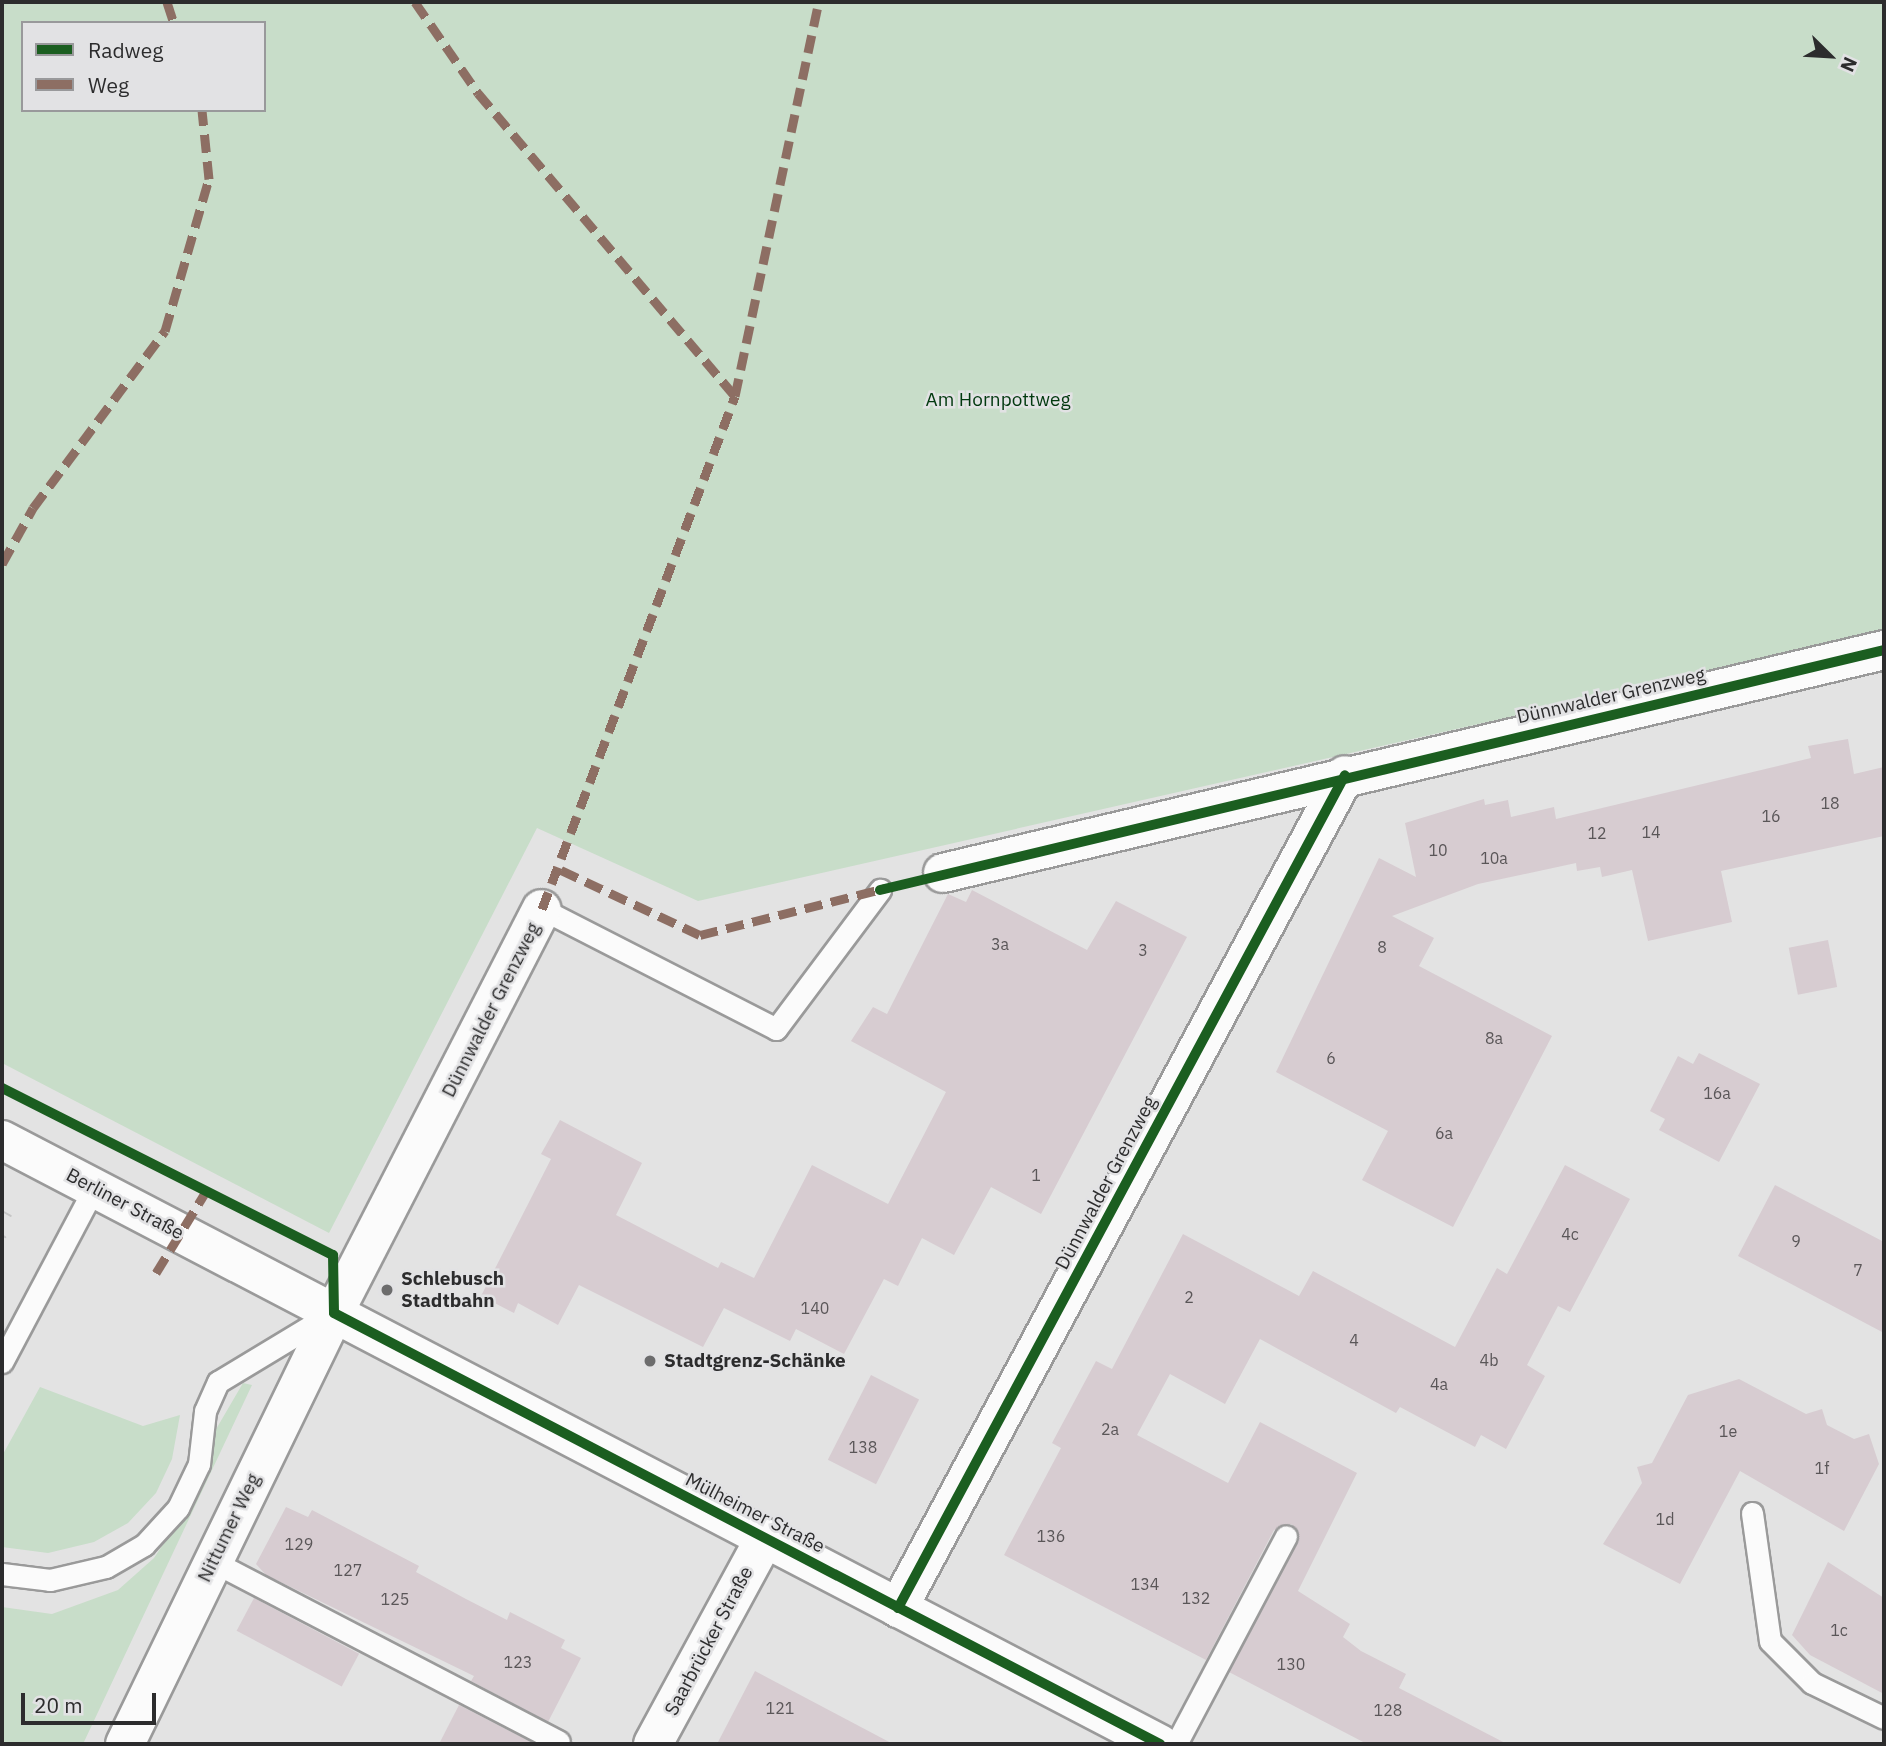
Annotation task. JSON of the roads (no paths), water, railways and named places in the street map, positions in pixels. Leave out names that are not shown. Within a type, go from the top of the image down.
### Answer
[{"type":"street","name":"Dünnwalder Grenzweg","points":[[943,873],[1345,775],[1884,650]]},
{"type":"street","name":"Dünnwalder Grenzweg","points":[[898,1608],[1345,775]]},
{"type":"street","name":"Dünnwalder Grenzweg","points":[[334,1313],[542,909]]},
{"type":"street","name":"Berliner Straße","points":[[2,1140],[249,1269]]},
{"type":"street","name":"Mülheimer Straße","points":[[249,1269],[1160,1744]]},
{"type":"street","name":"Nittumer Weg","points":[[125,1744],[334,1313]]},
{"type":"street","name":"Saarbrücker Straße","points":[[653,1744],[765,1538]]},
{"type":"lane","name":"Dünnwalder Grenzweg","points":[[542,909],[776,1029],[880,890]]},
{"type":"lane","points":[[2,1362],[94,1188]]},
{"type":"lane","points":[[2,1574],[50,1580],[106,1567],[144,1545],[178,1508],[199,1464],[205,1411],[218,1382],[334,1313]]},
{"type":"lane","points":[[1752,1513],[1770,1641],[1812,1683],[1884,1718]]},
{"type":"lane","points":[[1176,1744],[1286,1536]]},
{"type":"lane","points":[[212,1562],[559,1742]]},
{"type":"tram line","points":[[2,1211],[11,1216]]},
{"type":"place","name":"Schlebusch Stadtbahn","points":[[387,1290]]},
{"type":"place","name":"Stadtgrenz-Schänke","points":[[650,1361]]},
{"type":"park label","name":"Am Hornpottweg","points":[[998,400]]}]
